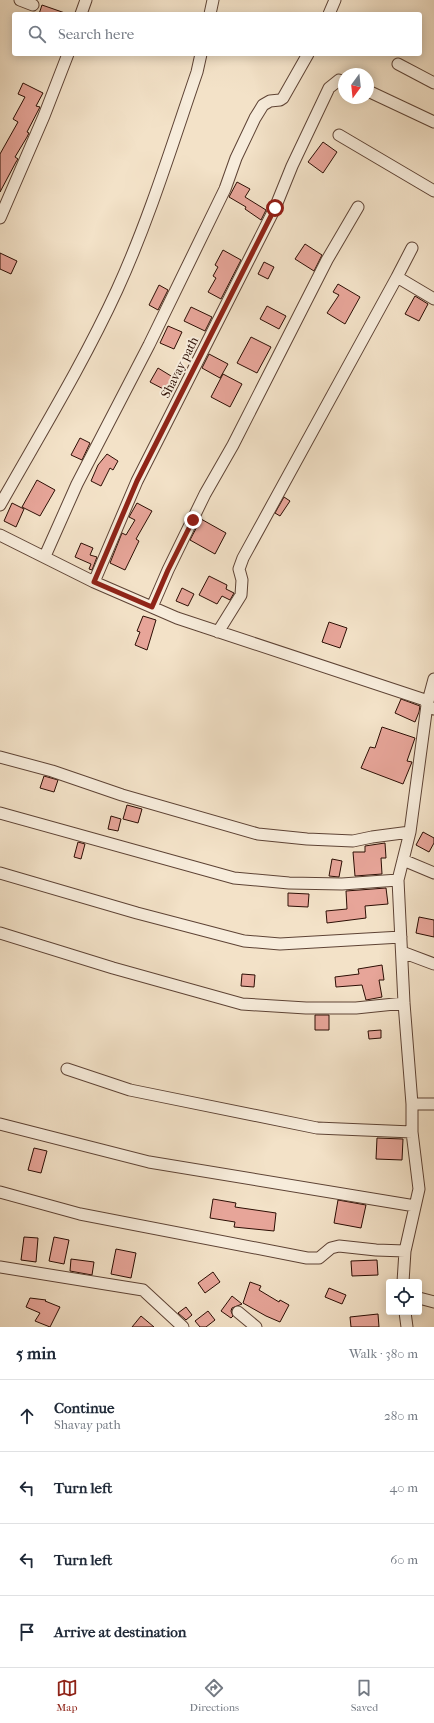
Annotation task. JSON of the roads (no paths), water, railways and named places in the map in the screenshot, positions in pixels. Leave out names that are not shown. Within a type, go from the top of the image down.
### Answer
[{"type":"street","points":[[20,0],[33,6]]},
{"type":"street","points":[[82,12],[86,0]]},
{"type":"street","points":[[210,12],[213,0]]},
{"type":"street","points":[[330,12],[335,0]]},
{"type":"street","points":[[0,218],[44,116],[67,56]]},
{"type":"street","points":[[0,505],[97,330],[117,289],[159,182],[197,72],[201,56]]},
{"type":"street","points":[[45,556],[51,539],[77,484],[149,346],[225,189],[236,158],[256,118],[263,105],[270,101],[280,100],[283,98],[307,56]]},
{"type":"street","points":[[398,64],[434,83]]},
{"type":"street","name":"Shavay path","points":[[94,582],[137,481],[275,208],[292,166],[329,88],[338,81]]},
{"type":"street","points":[[374,94],[434,122]]},
{"type":"street","points":[[339,135],[434,191]]},
{"type":"street","points":[[152,607],[168,570],[205,494],[233,445],[328,260],[358,207]]},
{"type":"street","points":[[218,632],[241,595],[242,580],[239,569],[243,558],[412,248]]},
{"type":"street","points":[[397,277],[434,299]]},
{"type":"street","points":[[0,535],[45,556],[94,582],[152,607],[218,632],[424,700],[430,707]]},
{"type":"street","points":[[403,1279],[406,1251],[419,1189],[412,1132],[412,1104],[404,1003],[398,880],[410,832],[434,679]]},
{"type":"street","points":[[0,757],[52,771],[122,795],[258,834],[353,842],[372,837],[410,832]]},
{"type":"street","points":[[0,813],[234,878],[289,883],[327,884],[398,880]]},
{"type":"street","points":[[403,860],[434,873]]},
{"type":"street","points":[[0,873],[137,913],[244,941],[280,944],[401,937]]},
{"type":"street","points":[[0,933],[114,968],[242,1004],[306,1008],[356,1008],[404,1003]]},
{"type":"street","points":[[402,952],[434,964]]},
{"type":"street","points":[[67,1069],[130,1090],[317,1128],[412,1132]]},
{"type":"street","points":[[412,1104],[434,1104]]},
{"type":"street","points":[[0,1124],[149,1162],[415,1206]]},
{"type":"street","points":[[0,1192],[80,1214],[307,1258],[319,1258],[331,1248],[339,1246],[376,1250],[406,1251]]},
{"type":"street","points":[[0,1267],[143,1290],[183,1327]]},
{"type":"street","points":[[422,1299],[434,1302]]},
{"type":"street","points":[[238,1312],[256,1327]]},
{"type":"street","points":[[405,1315],[407,1327]]}]
